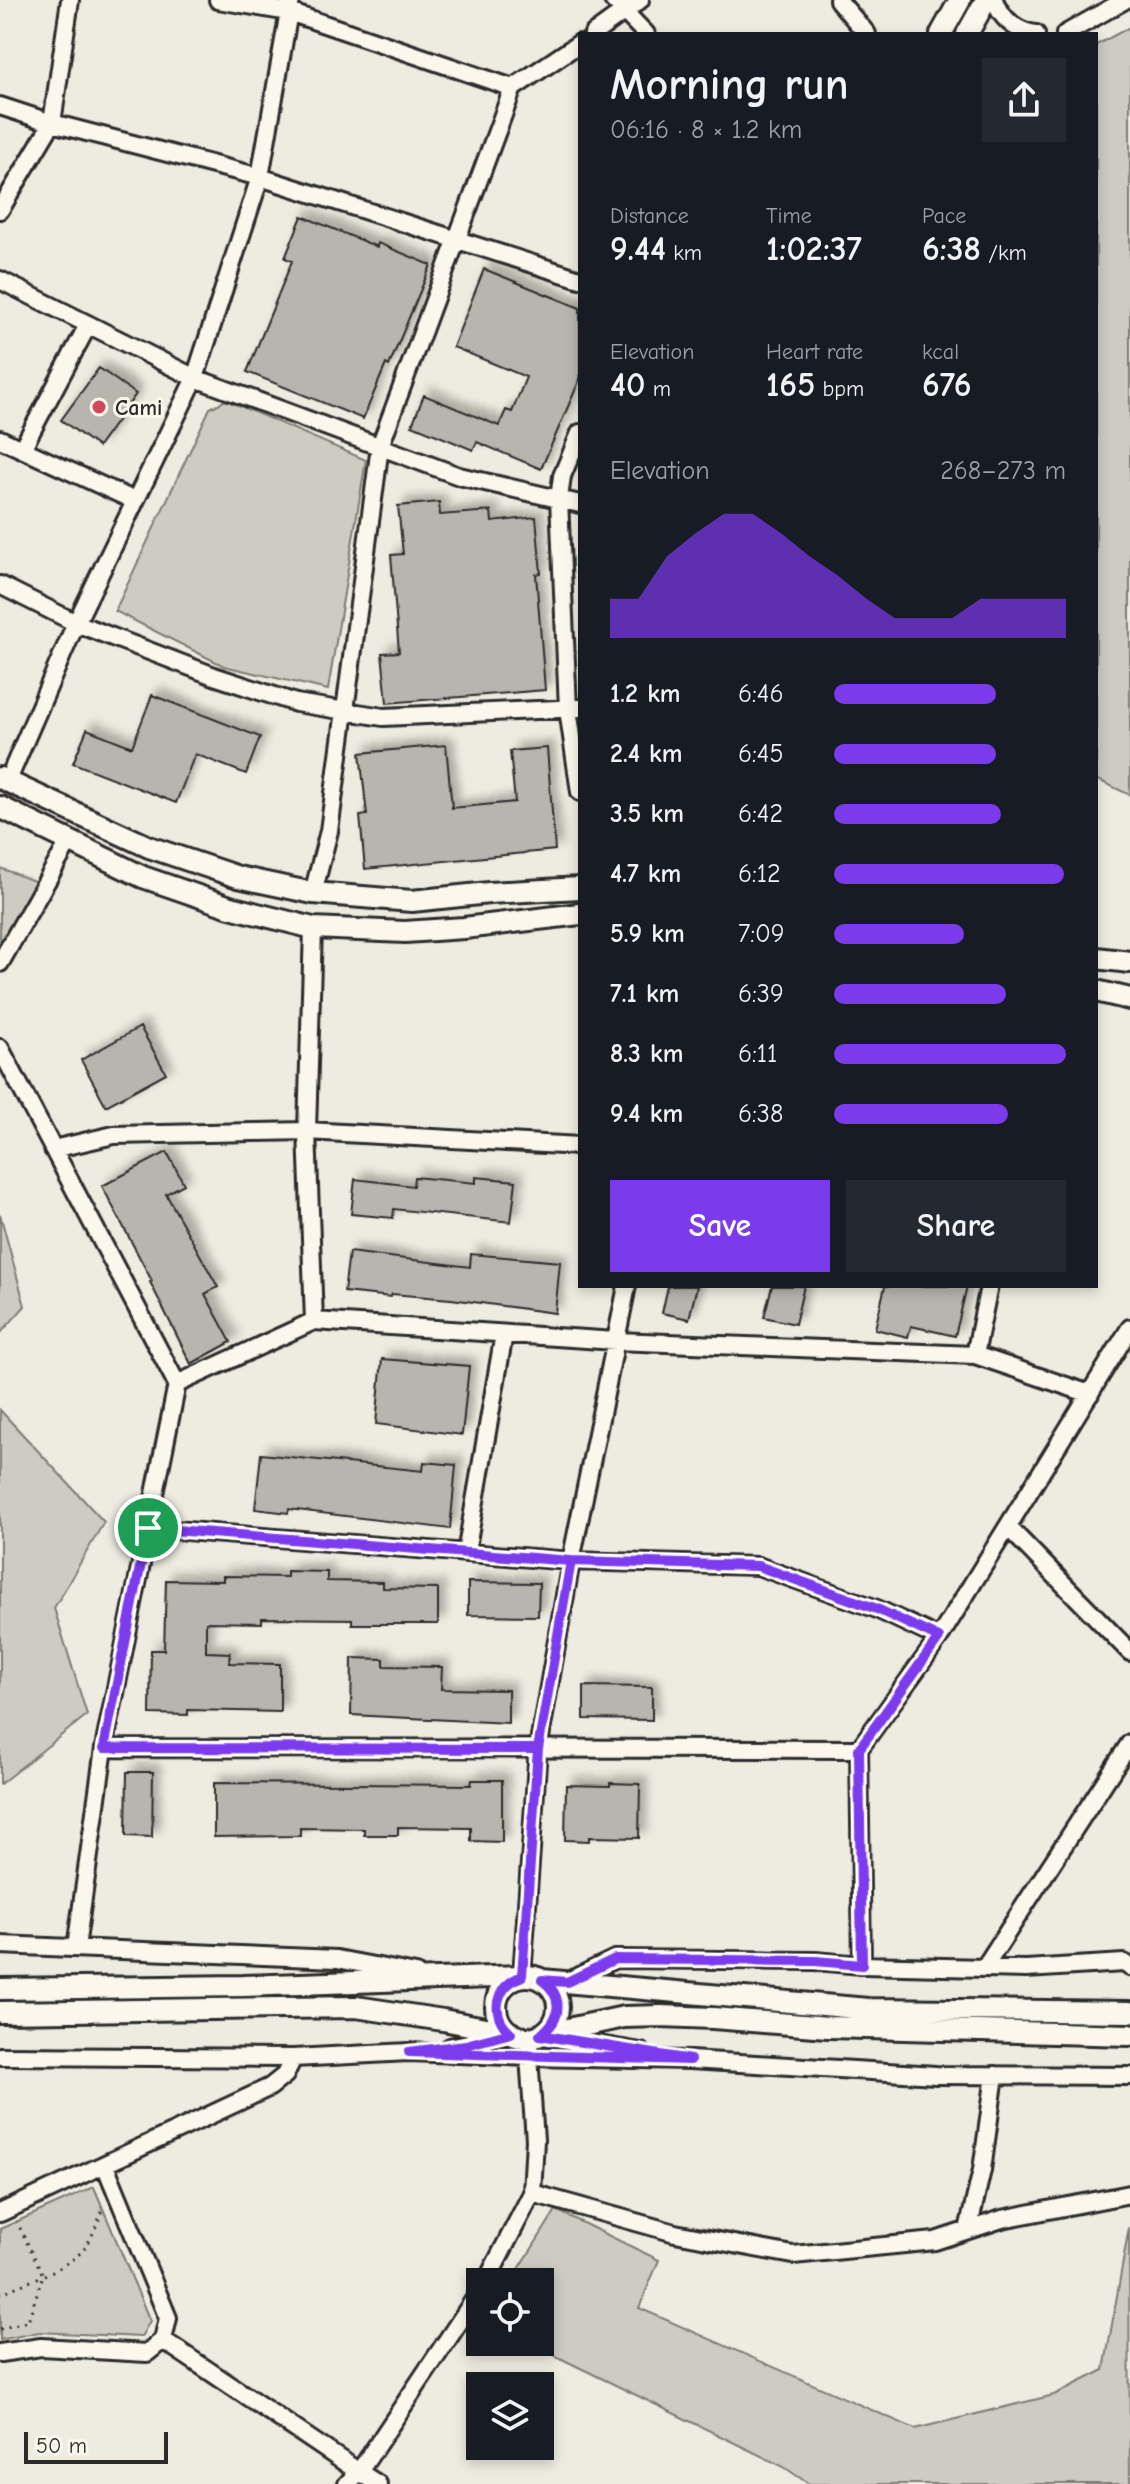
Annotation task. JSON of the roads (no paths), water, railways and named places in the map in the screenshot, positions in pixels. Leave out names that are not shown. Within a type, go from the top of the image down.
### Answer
[{"type":"street","points":[[0,210],[52,123],[70,0]]},
{"type":"street","points":[[218,0],[290,6],[513,88]]},
{"type":"street","points":[[613,0],[644,32]]},
{"type":"street","points":[[596,32],[640,0]]},
{"type":"street","points":[[838,0],[865,32]]},
{"type":"street","points":[[942,32],[960,0]]},
{"type":"street","points":[[968,32],[986,0]]},
{"type":"street","points":[[994,0],[1008,22],[1027,32]]},
{"type":"street","points":[[1069,32],[1125,0]]},
{"type":"street","points":[[290,6],[260,177],[195,378],[4,779],[149,847],[238,877],[313,893],[412,901],[578,888]]},
{"type":"street","points":[[313,893],[329,831],[380,446],[513,88],[578,44]]},
{"type":"street","points":[[0,106],[52,123],[260,177],[578,278]]},
{"type":"street","points":[[0,280],[195,378],[459,476],[578,504]]},
{"type":"street","points":[[22,449],[88,325]]},
{"type":"street","points":[[578,438],[562,476],[559,499],[578,764]]},
{"type":"street","points":[[0,439],[135,501]]},
{"type":"street","points":[[0,585],[76,623],[296,703],[383,717],[574,709]]},
{"type":"street","points":[[0,807],[143,877],[230,907],[313,928],[405,932],[578,914]]},
{"type":"street","points":[[0,963],[70,840]]},
{"type":"street","points":[[313,928],[307,1131],[314,1321]]},
{"type":"street","points":[[1098,958],[1130,962]]},
{"type":"street","points":[[1098,991],[1130,999]]},
{"type":"street","points":[[0,1048],[177,1384],[104,1748],[76,1948]]},
{"type":"street","points":[[53,1149],[114,1135],[307,1131],[578,1146]]},
{"type":"street","points":[[532,1978],[538,1749],[571,1561],[627,1288]]},
{"type":"street","points":[[975,1355],[989,1288]]},
{"type":"street","points":[[177,1384],[314,1321],[616,1341],[975,1355],[1090,1394]]},
{"type":"street","points":[[862,1965],[859,1749],[939,1638],[1130,1328]]},
{"type":"street","points":[[466,1553],[504,1334]]},
{"type":"street","points":[[1008,1527],[1130,1652]]},
{"type":"street","points":[[148,1528],[571,1561],[758,1566],[877,1609],[939,1638]]},
{"type":"street","points":[[984,1968],[1130,1743]]},
{"type":"street","points":[[104,1748],[859,1749]]},
{"type":"street","points":[[0,1945],[337,1959],[441,1979]]},
{"type":"street","points":[[567,1982],[615,1959],[815,1961],[1026,1969],[1128,1964]]},
{"type":"street","points":[[493,2268],[532,2193],[535,2140],[528,2041],[498,2017],[498,1996],[504,1987],[532,1978],[550,1986],[558,2003],[554,2022],[528,2041]]},
{"type":"street","points":[[0,1989],[532,1978],[868,2009],[1130,2012]]},
{"type":"street","points":[[0,2012],[356,2007],[443,2020],[528,2041],[690,2060],[936,2075],[1130,2076]]},
{"type":"street","points":[[0,2056],[293,2058],[409,2052],[528,2041],[624,2017],[661,2016],[828,2027],[1130,2035]]},
{"type":"street","points":[[409,2052],[528,2041],[690,2060]]},
{"type":"street","points":[[5,2211],[270,2087],[285,2075],[293,2058]]},
{"type":"street","points":[[968,2230],[982,2170],[995,2075]]},
{"type":"street","points":[[0,2353],[41,2347],[147,2353],[163,2340],[168,2318],[105,2165]]},
{"type":"street","points":[[532,2193],[675,2233],[793,2255],[935,2241],[1002,2219],[1130,2194]]},
{"type":"street","points":[[353,2478],[466,2312]]},
{"type":"street","points":[[163,2340],[353,2478],[378,2484]]},
{"type":"place","name":"Cami","points":[[99,407]]}]
